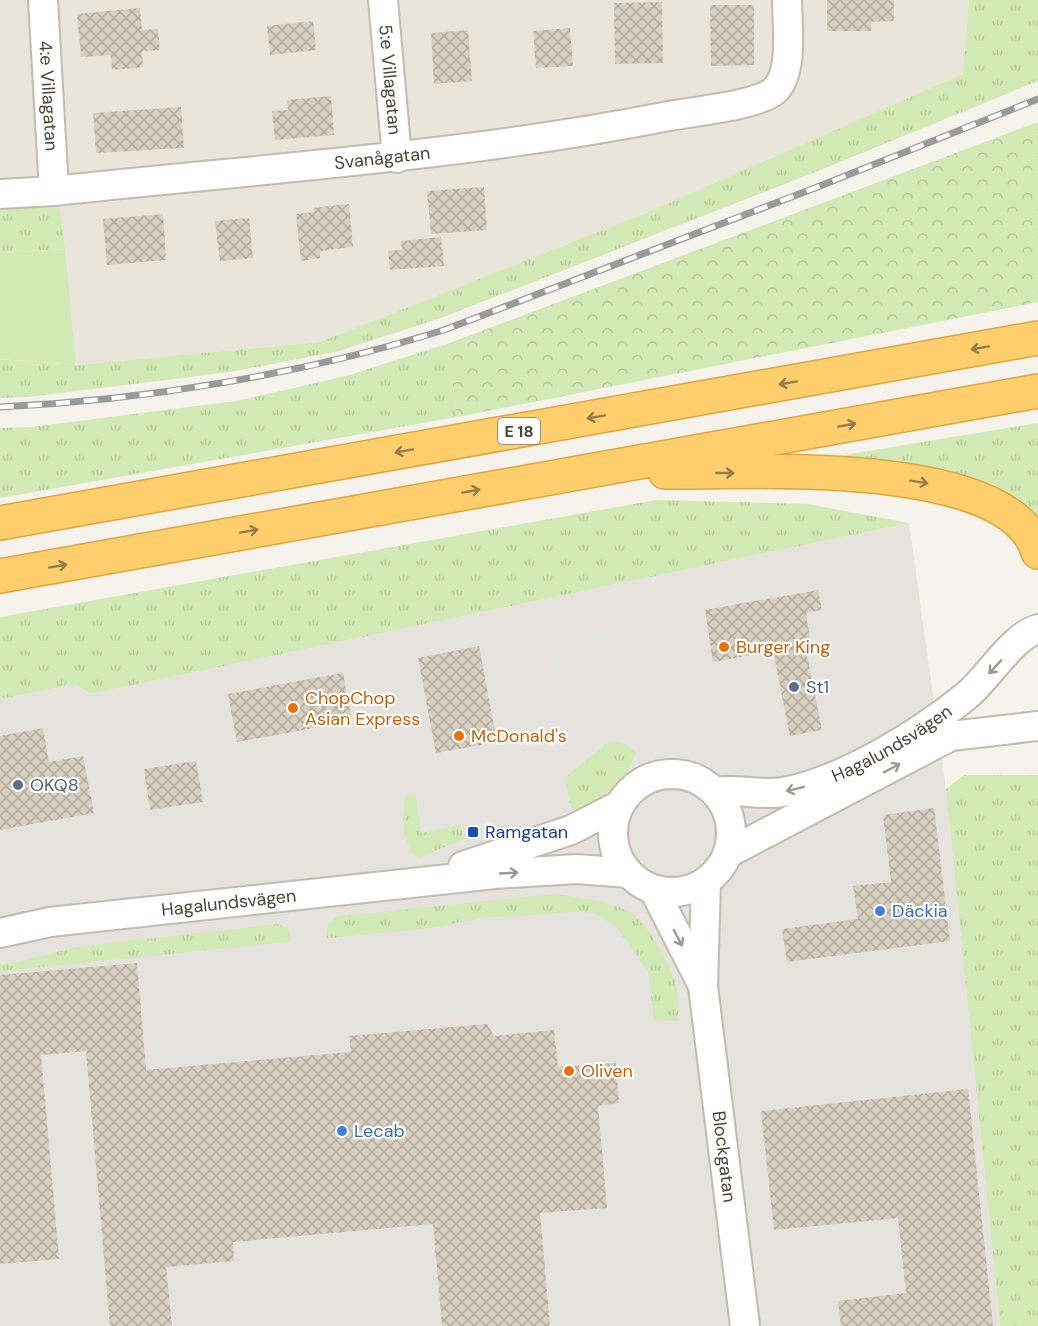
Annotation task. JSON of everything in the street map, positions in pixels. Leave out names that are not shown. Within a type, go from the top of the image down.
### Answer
[{"type":"highway","name":"E 18","points":[[0,523],[1038,338]]},
{"type":"highway","points":[[0,576],[1038,391]]},
{"type":"highway","points":[[582,472],[841,474],[936,484],[971,495],[993,506],[1029,532],[1038,552]]},
{"type":"street","name":"4:e Villagatan","points":[[43,0],[54,191]]},
{"type":"street","name":"5:e Villagatan","points":[[383,0],[397,158]]},
{"type":"street","name":"Svanågatan","points":[[0,194],[54,191],[397,158],[622,125],[763,98],[783,82],[786,70],[787,0]]},
{"type":"street","name":"Hagalundsvägen","points":[[715,792],[728,790],[765,794],[785,792],[849,771],[947,711],[969,694],[1029,632],[1038,629]]},
{"type":"street","name":"Hagalundsvägen","points":[[728,853],[951,736],[1038,726]]},
{"type":"street","points":[[662,774],[687,776],[702,782],[715,792],[727,810],[732,831],[728,853],[720,869],[706,882],[681,892],[654,890],[628,873],[616,852],[613,828],[620,805],[639,784],[662,774]]},
{"type":"street","name":"Hagalundsvägen","points":[[409,883],[571,830],[620,805]]},
{"type":"street","name":"Hagalundsvägen","points":[[0,933],[50,922],[495,874],[577,869],[628,873]]},
{"type":"street","name":"Blockgatan","points":[[706,882],[703,986],[745,1326]]},
{"type":"street","name":"Blockgatan","points":[[654,890],[703,986]]},
{"type":"street","name":"Hagalundsvägen","points":[[0,919],[50,922]]},
{"type":"shaded area","points":[[0,0],[969,0],[964,74],[653,210],[320,342],[76,365],[59,204],[0,206]]},
{"type":"shaded area","points":[[909,523],[946,789],[1000,1326],[0,1326],[0,699],[76,684],[90,694]]},
{"type":"shaded area","points":[[668,584],[683,675],[650,681],[635,589]]},
{"type":"shaded area","points":[[617,628],[626,686],[556,697],[547,640]]},
{"type":"shaded area","points":[[511,744],[519,791],[557,784],[562,807],[423,832],[414,788],[471,778],[467,752]]},
{"type":"shaded area","points":[[575,912],[593,913],[616,926],[648,971],[652,1007],[454,1015],[338,1027],[341,1048],[151,1065],[142,957],[441,927],[483,918]]},
{"type":"green space","points":[[969,0],[1038,0],[1038,81],[813,173],[441,318],[339,351],[230,372],[29,397],[0,398],[0,359],[76,365],[320,342],[653,210],[963,74]]},
{"type":"green space","points":[[1038,122],[1038,302],[457,417],[447,344]]},
{"type":"green space","points":[[59,204],[65,249],[0,253],[0,206]]},
{"type":"green space","points":[[65,249],[76,365],[0,359],[0,253]]},
{"type":"green space","points":[[447,344],[457,417],[0,498],[0,428],[31,427],[236,401],[346,376]]},
{"type":"green space","points":[[1038,423],[1038,524],[1019,506],[998,492],[976,483],[928,473],[853,466],[844,455]]},
{"type":"green space","points":[[656,500],[808,504],[909,523],[90,694],[76,684],[0,699],[0,617]]},
{"type":"green space","points":[[610,741],[623,743],[636,752],[626,778],[580,812],[571,808],[565,778]]},
{"type":"green space","points":[[964,775],[1038,775],[1038,1326],[1000,1326],[946,789]]},
{"type":"green space","points":[[416,796],[421,833],[461,825],[463,839],[420,857],[411,853],[403,829],[405,797]]},
{"type":"green space","points":[[556,894],[611,904],[636,916],[652,936],[672,972],[678,993],[678,1021],[654,1020],[648,971],[465,921],[441,927],[326,939],[328,923],[339,916]]},
{"type":"green space","points":[[279,924],[289,930],[290,942],[0,971],[0,964],[18,962],[76,947]]},
{"type":"building","points":[[827,0],[894,0],[894,21],[871,22],[871,31],[827,31]]},
{"type":"building","points":[[662,2],[663,63],[615,64],[614,3]]},
{"type":"building","points":[[710,5],[754,5],[754,65],[711,66]]},
{"type":"building","points":[[140,8],[142,30],[158,29],[160,50],[142,51],[143,67],[112,70],[111,55],[81,57],[77,14]]},
{"type":"building","points":[[313,21],[316,50],[270,55],[267,26]]},
{"type":"building","points":[[570,28],[573,66],[536,68],[533,31]]},
{"type":"building","points":[[468,30],[472,81],[434,84],[431,33]]},
{"type":"building","points":[[331,96],[334,135],[275,140],[272,111],[288,110],[287,100]]},
{"type":"building","points":[[181,107],[184,148],[96,153],[93,113]]},
{"type":"building","points":[[484,187],[487,230],[431,234],[427,191]]},
{"type":"building","points":[[349,204],[353,247],[320,251],[320,258],[301,261],[296,214],[314,212],[313,208]]},
{"type":"building","points":[[163,214],[166,260],[107,265],[103,219]]},
{"type":"building","points":[[249,218],[253,258],[220,261],[215,221]]},
{"type":"building","points":[[441,237],[444,266],[390,270],[388,251],[402,250],[401,241]]},
{"type":"building","points":[[818,590],[822,610],[806,613],[811,644],[805,645],[822,730],[790,736],[773,651],[713,662],[705,610]]},
{"type":"building","points":[[479,646],[497,742],[436,753],[418,658]]},
{"type":"building","points":[[343,673],[352,721],[237,742],[228,694]]},
{"type":"building","points":[[43,728],[49,762],[83,756],[94,813],[0,830],[0,736]]},
{"type":"building","points":[[196,761],[203,802],[150,810],[144,769]]},
{"type":"building","points":[[934,808],[950,941],[787,962],[782,929],[858,919],[853,886],[891,882],[883,815]]},
{"type":"building","points":[[137,963],[146,1070],[351,1052],[349,1036],[487,1024],[494,1036],[554,1030],[558,1067],[616,1063],[619,1103],[598,1106],[607,1208],[540,1213],[550,1326],[442,1326],[433,1224],[233,1242],[234,1261],[166,1267],[172,1326],[110,1326],[86,1051],[41,1055],[59,1259],[0,1264],[0,975]]},
{"type":"building","points":[[968,1089],[993,1326],[841,1326],[838,1301],[906,1293],[898,1218],[774,1230],[761,1111]]},
{"type":"railway","points":[[0,407],[168,391],[281,372],[391,346],[444,330],[820,186],[1038,99]]},
{"type":"place","name":"Burger King","points":[[724,647]]},
{"type":"place","name":"St1","points":[[794,687]]},
{"type":"place","name":"ChopChop Asian Express","points":[[293,708]]},
{"type":"place","name":"McDonald's","points":[[459,736]]},
{"type":"place","name":"OKQ8","points":[[18,785]]},
{"type":"place","name":"Ramgatan","points":[[473,832]]},
{"type":"place","name":"Däckia","points":[[880,911]]},
{"type":"place","name":"Oliven","points":[[569,1071]]},
{"type":"place","name":"Lecab","points":[[342,1131]]}]
